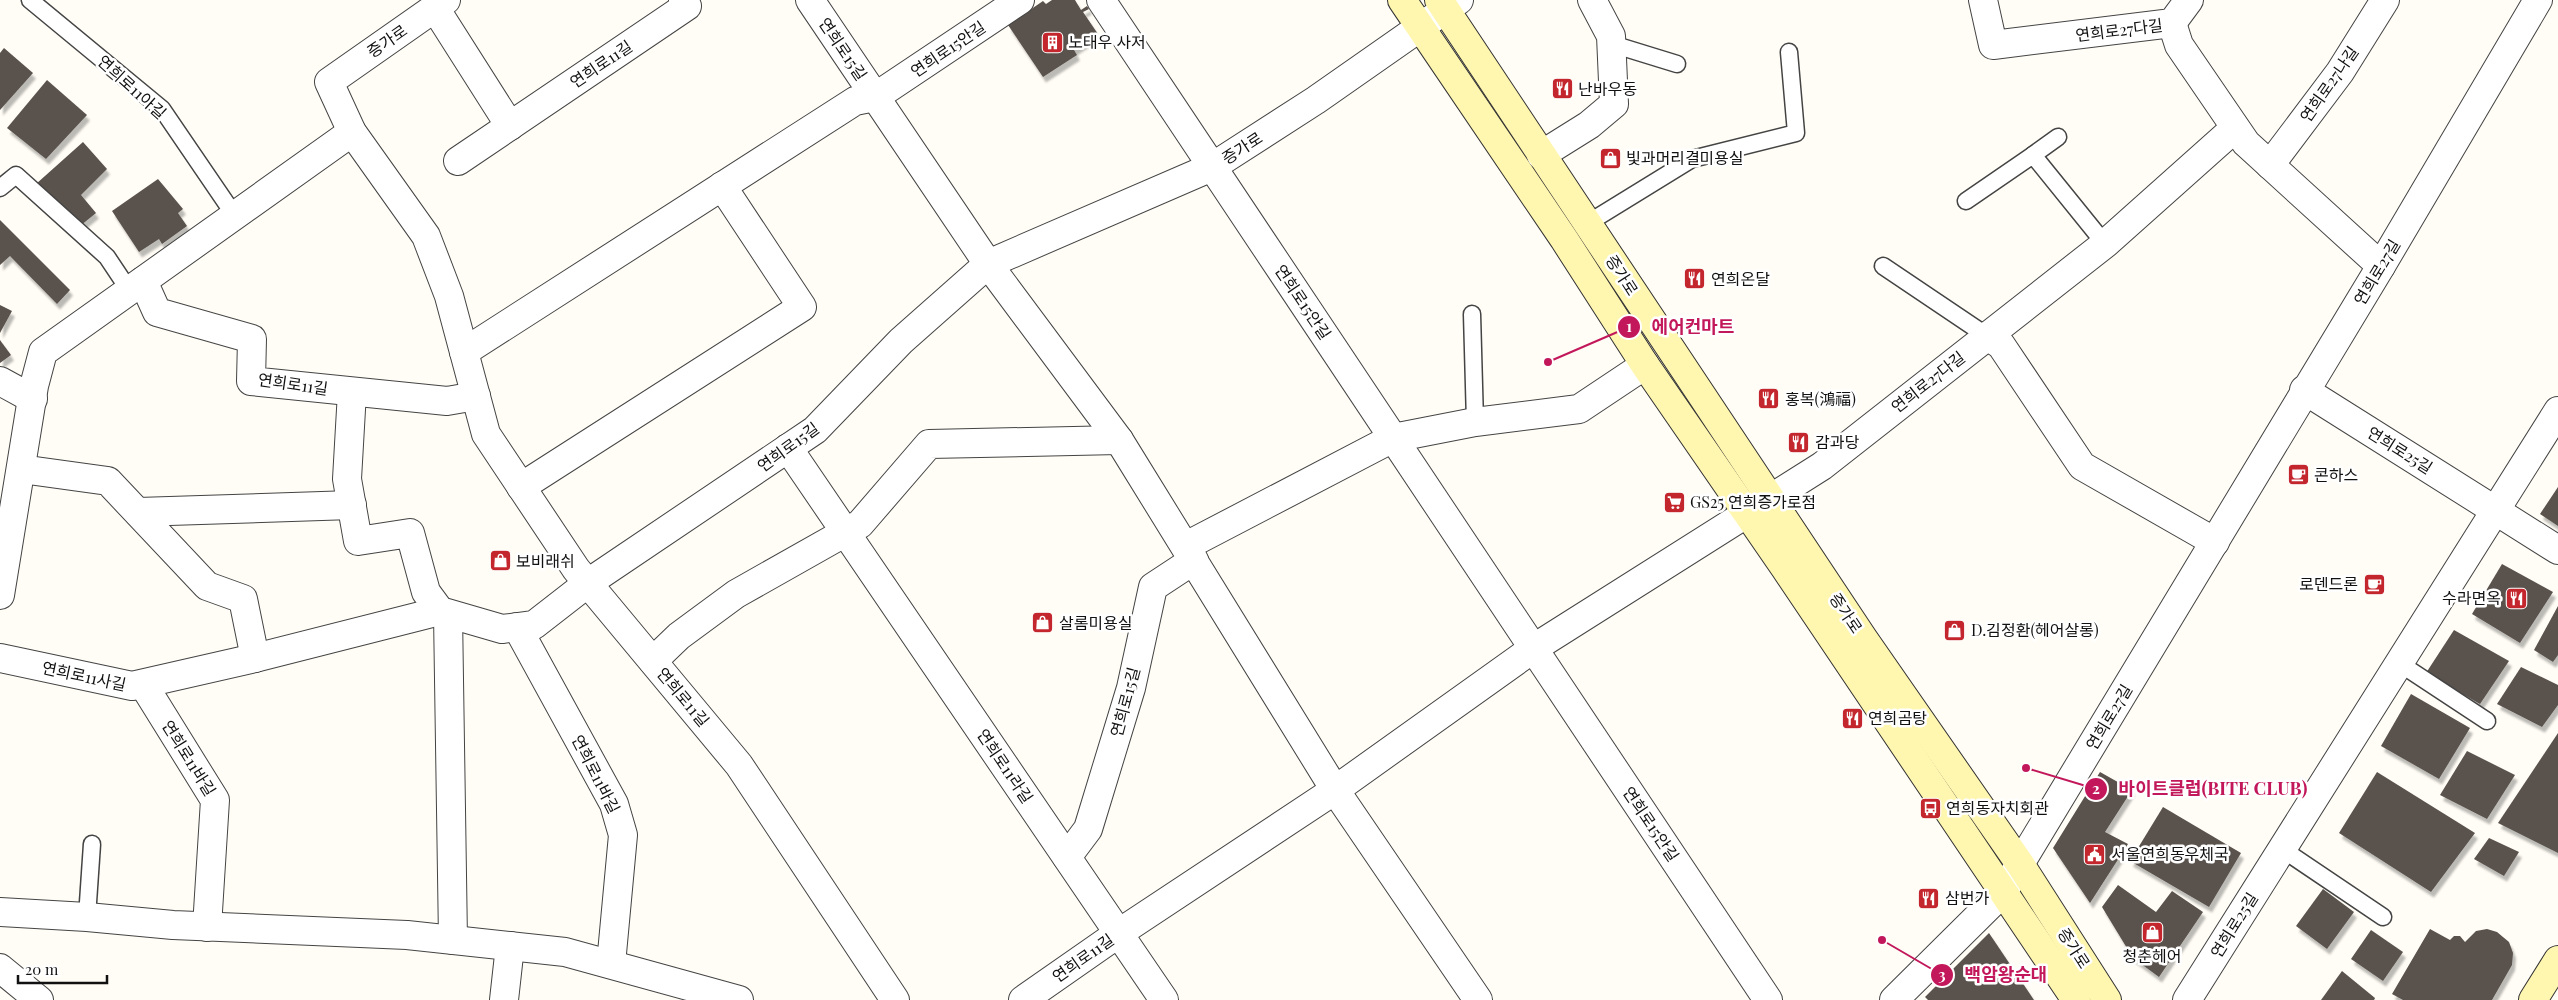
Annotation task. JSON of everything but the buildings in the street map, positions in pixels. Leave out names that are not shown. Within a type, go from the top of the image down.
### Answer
[{"type":"main road","name":"증가로","points":[[1402,0],[1558,230],[1645,365],[1748,514],[2076,1000]]},
{"type":"main road","name":"증가로","points":[[1447,3],[1541,156],[1770,499],[2020,864],[2107,1000]]},
{"type":"main road","points":[[2533,1000],[2558,960]]},
{"type":"street","name":"연희로11길","points":[[458,161],[687,6],[683,0]]},
{"type":"street","name":"연희로15안길","points":[[875,97],[1020,0]]},
{"type":"street","name":"연희로15안길","points":[[1101,0],[1768,1000]]},
{"type":"street","points":[[1541,156],[1589,125],[1614,104],[1611,36],[1592,0]]},
{"type":"street","name":"연희로27다길","points":[[1983,0],[1993,45],[2172,23],[2189,0]]},
{"type":"street","name":"연희로27나길","points":[[2270,165],[2340,72],[2385,0]]},
{"type":"street","name":"연희로27길","points":[[2003,892],[2215,542],[2304,390],[2381,266],[2538,0]]},
{"type":"street","name":"연희로15길","points":[[815,2],[875,97],[988,264],[1119,440],[1335,790],[1478,1000]]},
{"type":"street","points":[[1422,27],[1447,3]]},
{"type":"street","points":[[441,4],[510,126]]},
{"type":"street","name":"증가로","points":[[329,82],[441,4]]},
{"type":"street","name":"연희로27다길","points":[[2172,23],[2179,45],[2246,143],[2381,266]]},
{"type":"street","name":"증가로","points":[[1212,167],[1316,100],[1422,27]]},
{"type":"street","name":"연희로11길","points":[[329,82],[352,132],[426,236],[449,296],[486,434],[576,569],[739,765],[895,1000]]},
{"type":"street","name":"연희로15길","points":[[464,352],[855,101],[875,97]]},
{"type":"street","name":"연희로27다길","points":[[1748,514],[1822,466],[2105,244],[2235,128]]},
{"type":"street","points":[[0,594],[3,552],[21,470],[32,398],[43,352],[352,132]]},
{"type":"street","points":[[988,264],[1212,167]]},
{"type":"street","points":[[521,487],[802,307],[722,186]]},
{"type":"street","name":"연희로15길","points":[[588,583],[815,430],[901,341],[988,264]]},
{"type":"street","name":"연희로11길","points":[[136,286],[157,312],[252,339],[251,381],[447,402],[476,396]]},
{"type":"street","points":[[1987,336],[2001,345],[2082,466],[2215,542]]},
{"type":"street","points":[[1190,553],[1393,438],[1475,422],[1579,409],[1645,365]]},
{"type":"street","points":[[0,381],[32,398]]},
{"type":"street","name":"연희로25길","points":[[2304,390],[2495,509]]},
{"type":"street","points":[[352,392],[347,479],[358,541],[410,532],[426,592],[444,612],[453,940]]},
{"type":"street","name":"연희로25길","points":[[2187,1000],[2558,411]]},
{"type":"street","points":[[653,661],[679,636],[736,594],[860,524],[929,444],[1119,440]]},
{"type":"street","name":"연희로11라길","points":[[788,448],[1164,1000]]},
{"type":"street","points":[[21,470],[108,481],[207,586],[243,599],[255,658]]},
{"type":"street","points":[[138,512],[352,505]]},
{"type":"street","points":[[2495,509],[2558,550]]},
{"type":"street","points":[[1119,933],[1335,790],[1534,648],[1748,514]]},
{"type":"street","name":"연희로15길","points":[[1067,857],[1088,829],[1131,688],[1153,587],[1190,553]]},
{"type":"street","name":"연희로11사길","points":[[0,658],[132,686],[444,612],[502,629],[534,626],[588,583]]},
{"type":"street","name":"연희로11바길","points":[[517,627],[614,804],[623,835],[611,964]]},
{"type":"street","name":"연희로11바길","points":[[143,684],[216,800],[207,927]]},
{"type":"street","points":[[1904,997],[2003,892]]},
{"type":"street","points":[[0,912],[207,927],[407,935],[565,952],[739,1000]]},
{"type":"street","name":"연희로11길","points":[[1023,1000],[1119,933]]},
{"type":"street","points":[[504,1000],[510,946]]},
{"type":"street","points":[[1,972],[39,1000]]},
{"type":"lane","name":"연희로11아길","points":[[30,0],[162,109],[234,216]]},
{"type":"lane","points":[[1612,44],[1677,64]]},
{"type":"lane","points":[[1588,224],[1692,159],[1796,134],[1789,52]]},
{"type":"lane","points":[[1966,201],[2058,137]]},
{"type":"lane","points":[[2033,155],[2105,244]]},
{"type":"lane","points":[[0,188],[16,174],[136,286]]},
{"type":"lane","points":[[1883,266],[1987,336]]},
{"type":"lane","points":[[1472,314],[1475,422]]},
{"type":"lane","points":[[2399,663],[2486,721]]},
{"type":"lane","points":[[87,917],[92,844]]},
{"type":"lane","points":[[2282,850],[2383,917]]},
{"type":"place","name":"노태우 사저","points":[[1052,42]]},
{"type":"place","name":"난바우동","points":[[1562,89]]},
{"type":"place","name":"빛과머리결미용실","points":[[1610,158]]},
{"type":"place","name":"연희온달","points":[[1695,279]]},
{"type":"place","name":"에어컨마트","points":[[1548,362]]},
{"type":"place","name":"홍복(鴻福)","points":[[1769,399]]},
{"type":"place","name":"감과당","points":[[1799,442]]},
{"type":"place","name":"콘하스","points":[[2298,475]]},
{"type":"place","name":"GS25 연희증가로점","points":[[1674,502]]},
{"type":"place","name":"보비래쉬","points":[[500,561]]},
{"type":"place","name":"로덴드론","points":[[2374,584]]},
{"type":"place","name":"수라면옥","points":[[2517,598]]},
{"type":"place","name":"살롬미용실","points":[[1043,623]]},
{"type":"place","name":"D.김정환(헤어살롱)","points":[[1955,630]]},
{"type":"place","name":"연희곰탕","points":[[1852,718]]},
{"type":"place","name":"바이트클럽(BITE CLUB)","points":[[2026,768]]},
{"type":"place","name":"연희동자치회관","points":[[1930,808]]},
{"type":"place","name":"서울연희동우체국","points":[[2095,854]]},
{"type":"place","name":"삼번가","points":[[1929,898]]},
{"type":"place","name":"청춘헤어","points":[[2152,932]]},
{"type":"place","name":"백암왕순대","points":[[1882,940]]}]
